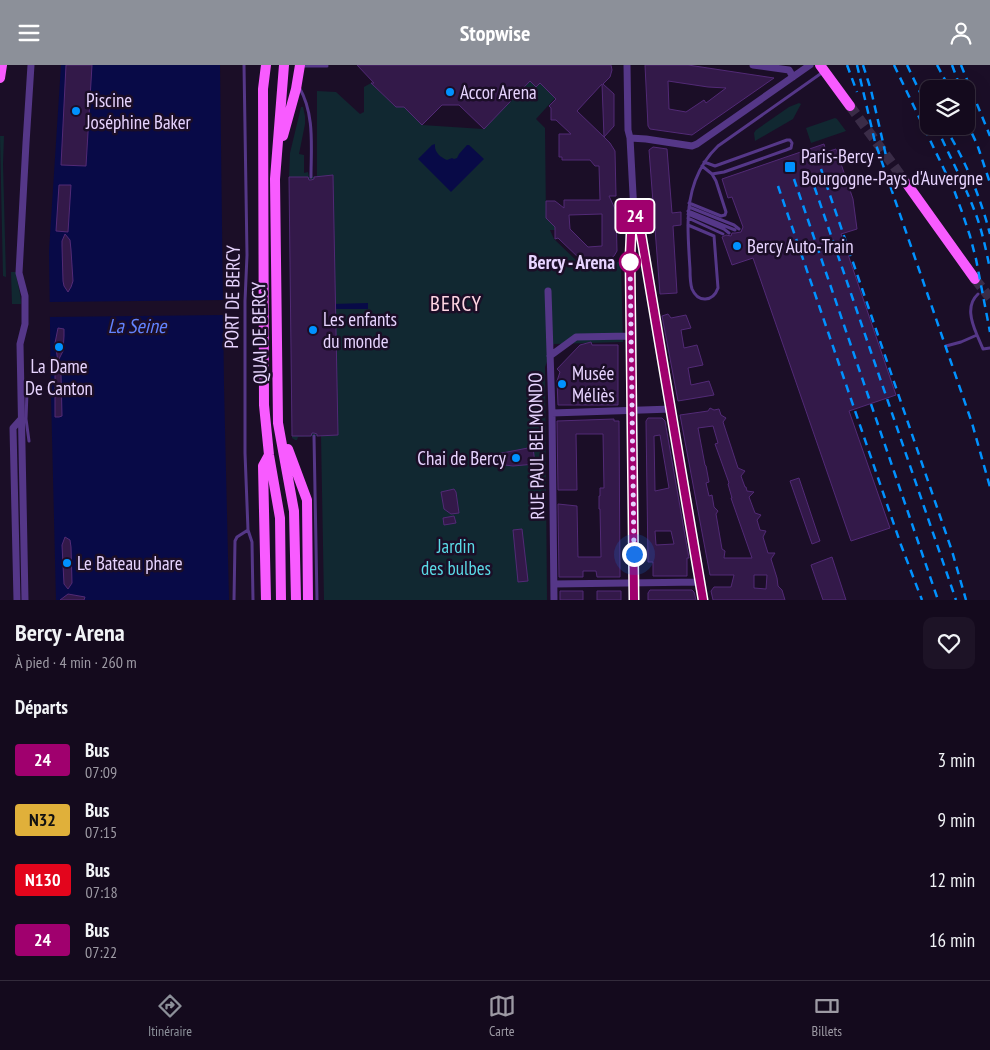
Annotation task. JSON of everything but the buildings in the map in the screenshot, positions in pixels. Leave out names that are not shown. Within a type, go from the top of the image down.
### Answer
[{"type":"main road","points":[[0,78],[2,65]]},
{"type":"main road","name":"QUAI DE BERCY","points":[[258,65],[262,89],[264,405],[269,455],[280,518],[281,600]]},
{"type":"main road","name":"QUAI DE BERCY","points":[[262,89],[266,65]]},
{"type":"main road","name":"QUAI DE BERCY","points":[[284,65],[275,189],[278,423],[294,511],[296,600]]},
{"type":"main road","points":[[276,161],[299,66]]},
{"type":"main road","points":[[823,68],[850,106]]},
{"type":"main road","points":[[907,184],[975,279]]},
{"type":"main road","points":[[278,423],[306,500],[308,600]]},
{"type":"main road","points":[[266,600],[263,466],[269,455]]},
{"type":"street","points":[[25,600],[23,419],[20,344],[25,324],[25,296],[19,273],[31,65]]},
{"type":"street","points":[[627,65],[628,130],[634,213],[630,257],[634,600]]},
{"type":"street","points":[[753,65],[789,70],[793,77]]},
{"type":"street","points":[[630,138],[697,145],[810,65]]},
{"type":"street","points":[[634,213],[641,234],[703,600]]},
{"type":"street","name":"RUE PAUL BELMONDO","points":[[548,291],[552,413],[554,600]]},
{"type":"street","points":[[550,357],[576,337],[631,336]]},
{"type":"street","points":[[552,413],[672,409]]},
{"type":"street","points":[[17,600],[12,428],[23,419]]},
{"type":"street","points":[[554,585],[700,582]]},
{"type":"lane","name":"PORT DE BERCY","points":[[244,65],[247,247],[245,453],[248,530],[252,542],[253,600]]},
{"type":"lane","points":[[299,66],[327,66]]},
{"type":"lane","points":[[688,225],[714,236],[718,288],[710,299],[703,299],[697,296],[691,287],[688,225],[688,211],[694,182],[703,164],[718,146],[823,68]]},
{"type":"lane","points":[[296,84],[307,103],[311,121],[311,177]]},
{"type":"lane","points":[[703,164],[715,166],[787,140],[790,140],[792,143],[792,148],[724,172],[712,174]]},
{"type":"lane","points":[[688,211],[721,216],[725,215],[726,212],[716,181],[703,164]]},
{"type":"lane","points":[[688,211],[737,229]]},
{"type":"lane","points":[[688,211],[729,233]]},
{"type":"lane","points":[[688,211],[724,234]]},
{"type":"lane","points":[[978,294],[970,308],[971,316],[976,335],[983,349],[990,349]]},
{"type":"lane","points":[[946,346],[976,335]]},
{"type":"lane","points":[[26,392],[23,419],[29,441]]},
{"type":"lane","points":[[314,436],[317,600]]},
{"type":"lane","points":[[234,600],[235,541],[237,537],[248,530]]},
{"type":"green space","name":"Jardin des bulbes","points":[[534,77],[555,98],[536,119],[545,128],[546,218],[555,227],[555,230],[550,230],[554,239],[578,262],[621,262],[623,342],[554,344],[545,367],[547,600],[324,600],[321,436],[298,437],[297,440],[292,438],[289,177],[290,153],[301,107],[303,107],[305,124],[299,154],[304,155],[304,173],[308,172],[309,177],[317,176],[317,91],[336,92],[360,114],[364,112],[364,87],[371,83],[396,107],[404,107],[422,125],[483,129]]},
{"type":"green space","points":[[801,104],[793,119],[755,141],[754,133],[756,130],[789,107]]},
{"type":"green space","points":[[835,118],[846,131],[811,143],[806,128]]},
{"type":"green space","points":[[0,136],[4,136],[6,277],[3,276]]},
{"type":"green space","points":[[11,272],[16,272],[21,304],[12,304]]},
{"type":"water","name":"La Seine","points":[[61,65],[220,65],[229,600],[56,600],[49,251]]},
{"type":"water","points":[[435,144],[438,154],[447,160],[457,158],[467,145],[484,159],[451,192],[418,159]]},
{"type":"water","points":[[368,303],[368,309],[332,309],[332,304]]},
{"type":"pier","points":[[226,300],[226,315],[49,317],[49,302]]},
{"type":"tunnel","points":[[850,106],[907,184]]},
{"type":"tunnel","points":[[975,279],[990,298]]},
{"type":"railway","points":[[847,65],[857,92]]},
{"type":"railway","points":[[857,65],[875,142],[972,423],[990,487]]},
{"type":"railway","points":[[863,65],[871,90],[887,160]]},
{"type":"railway","points":[[894,65],[954,190],[962,212],[976,259],[990,332]]},
{"type":"railway","points":[[907,65],[920,92]]},
{"type":"railway","points":[[937,65],[945,80]]},
{"type":"railway","points":[[952,65],[958,80]]},
{"type":"railway","points":[[961,65],[990,136]]},
{"type":"railway","points":[[940,135],[975,212],[990,269]]},
{"type":"railway","points":[[949,135],[971,178],[990,234]]},
{"type":"railway","points":[[973,135],[990,183]]},
{"type":"railway","points":[[821,169],[952,551],[966,600]]},
{"type":"railway","points":[[810,174],[956,600]]},
{"type":"railway","points":[[794,179],[938,600]]},
{"type":"railway","points":[[778,186],[901,545],[922,600]]},
{"type":"bus line","name":"24","points":[[634,600],[630,257],[634,213],[641,234],[703,600]]},
{"type":"place","name":"Accor Arena","points":[[450,92]]},
{"type":"place","name":"Piscine Joséphine Baker","points":[[76,111]]},
{"type":"place","name":"Paris-Bercy - Bourgogne-Pays d'Auvergne","points":[[790,167]]},
{"type":"place","name":"Bercy Auto-Train","points":[[737,246]]},
{"type":"place","name":"Bercy - Arena","points":[[630,262]]},
{"type":"place","name":"Les enfants du monde","points":[[313,330]]},
{"type":"place","name":"La Dame De Canton","points":[[59,347]]},
{"type":"place","name":"Musée Méliès","points":[[562,384]]},
{"type":"place","name":"Chai de Bercy","points":[[516,458]]},
{"type":"place","name":"Le Bateau phare","points":[[67,563]]},
{"type":"district","name":"BERCY","points":[[456,303]]},
{"type":"route","points":[[630,262],[630,257],[634,554]]}]
